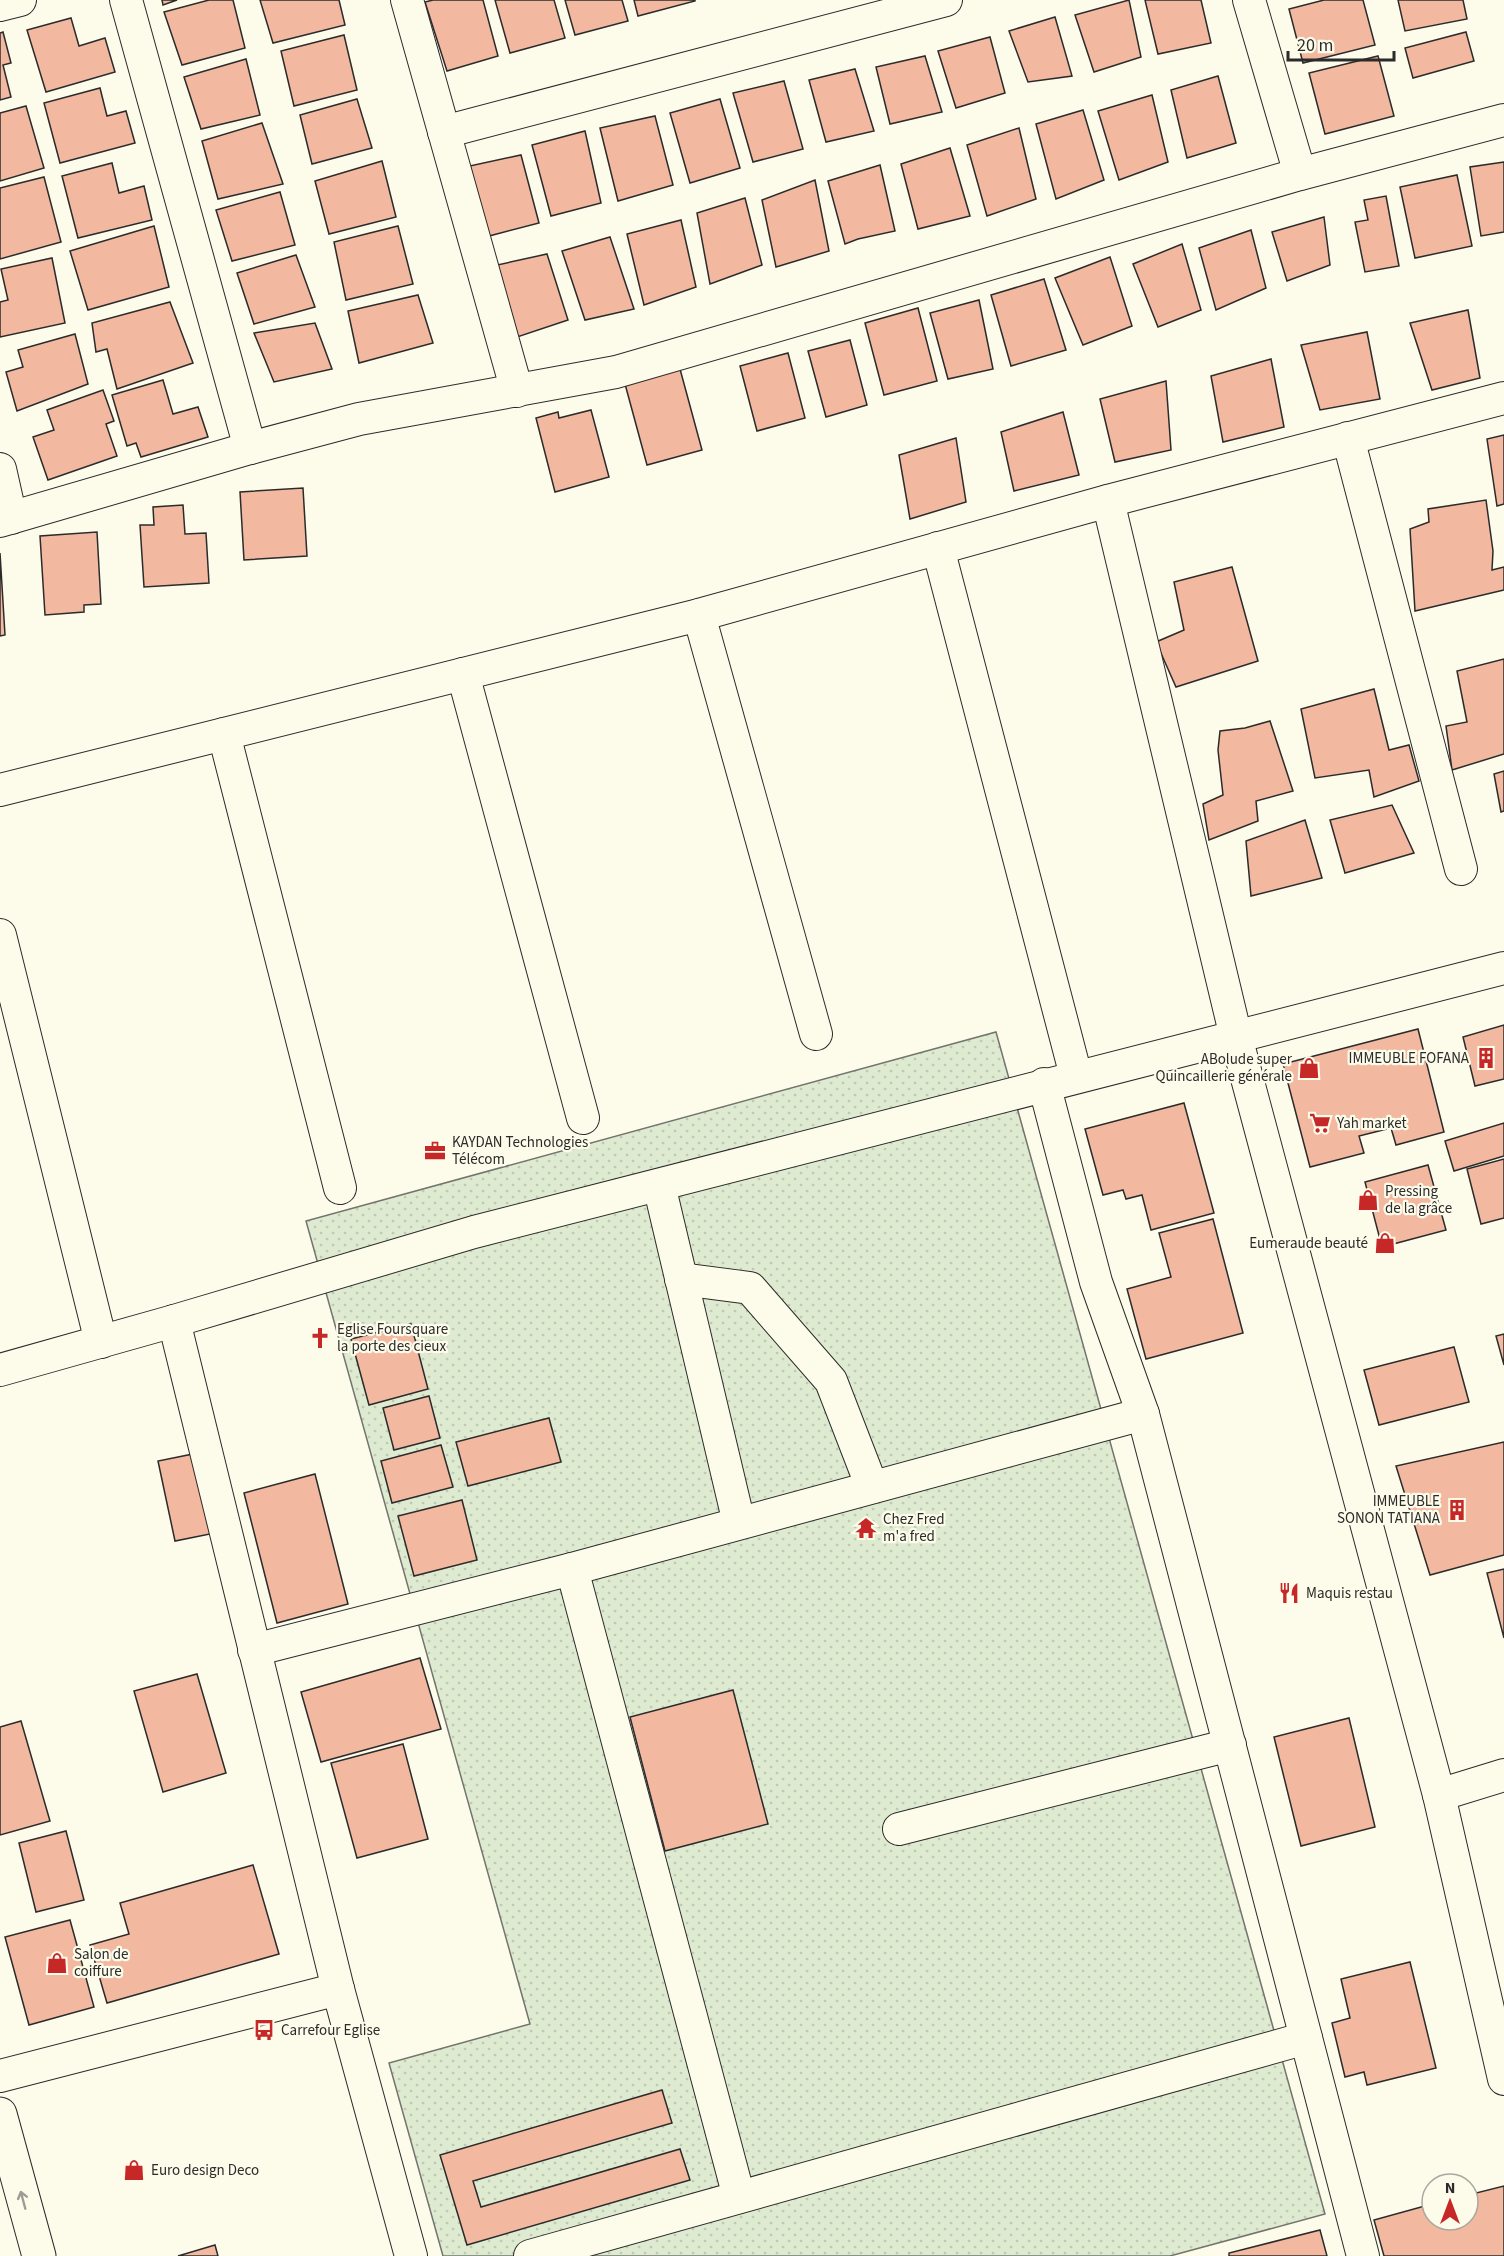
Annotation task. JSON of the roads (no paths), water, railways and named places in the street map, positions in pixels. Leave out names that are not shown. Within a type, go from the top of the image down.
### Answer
[{"type":"main road","points":[[0,2114],[39,2256]]},
{"type":"street","points":[[0,5],[20,0]]},
{"type":"street","points":[[126,0],[250,448]]},
{"type":"street","points":[[407,0],[517,391]]},
{"type":"street","points":[[444,132],[946,0]]},
{"type":"street","points":[[1249,0],[1300,174]]},
{"type":"street","points":[[0,469],[6,520],[250,448],[359,419],[616,372],[1300,174],[1504,120]]},
{"type":"street","points":[[0,790],[699,615],[1108,501],[1504,398]]},
{"type":"street","points":[[1348,438],[1461,869]]},
{"type":"street","points":[[1108,501],[1236,1036],[1439,1795],[1504,2079]]},
{"type":"street","points":[[938,548],[1076,1076]]},
{"type":"street","points":[[699,615],[816,1034]]},
{"type":"street","points":[[463,674],[583,1118]]},
{"type":"street","points":[[224,734],[340,1188]]},
{"type":"street","points":[[0,934],[101,1342]]},
{"type":"street","points":[[0,1370],[474,1232],[1044,1084],[1504,968]]},
{"type":"street","points":[[1044,1084],[1096,1282],[1143,1414],[1363,2256]]},
{"type":"street","points":[[659,1185],[739,1523]]},
{"type":"street","points":[[681,1279],[750,1288],[831,1381],[872,1487]]},
{"type":"street","points":[[174,1321],[338,1989],[411,2256]]},
{"type":"street","points":[[254,1650],[572,1569],[1143,1414]]},
{"type":"street","points":[[572,1569],[739,2197]]},
{"type":"street","points":[[899,1829],[1230,1745]]},
{"type":"street","points":[[1439,1795],[1504,1775]]},
{"type":"street","points":[[0,2076],[338,1989]]},
{"type":"street","points":[[530,2256],[1306,2038]]},
{"type":"place","name":"IMMEUBLE FOFANA","points":[[1486,1058]]},
{"type":"place","name":"ABolude super Quincaillerie générale","points":[[1309,1068]]},
{"type":"place","name":"Yah market","points":[[1320,1123]]},
{"type":"place","name":"KAYDAN Technologies Télécom","points":[[435,1151]]},
{"type":"place","name":"Pressing de la grâce","points":[[1368,1200]]},
{"type":"place","name":"Eumeraude beauté","points":[[1385,1243]]},
{"type":"place","name":"Eglise Foursquare la porte des cieux","points":[[320,1338]]},
{"type":"place","name":"IMMEUBLE SONON TATIANA","points":[[1457,1510]]},
{"type":"place","name":"Chez Fred m'a fred","points":[[866,1528]]},
{"type":"place","name":"Maquis restau","points":[[1289,1593]]},
{"type":"place","name":"Salon de coiffure","points":[[57,1963]]},
{"type":"place","name":"Carrefour Eglise","points":[[264,2030]]},
{"type":"place","name":"Euro design Deco","points":[[134,2170]]}]
